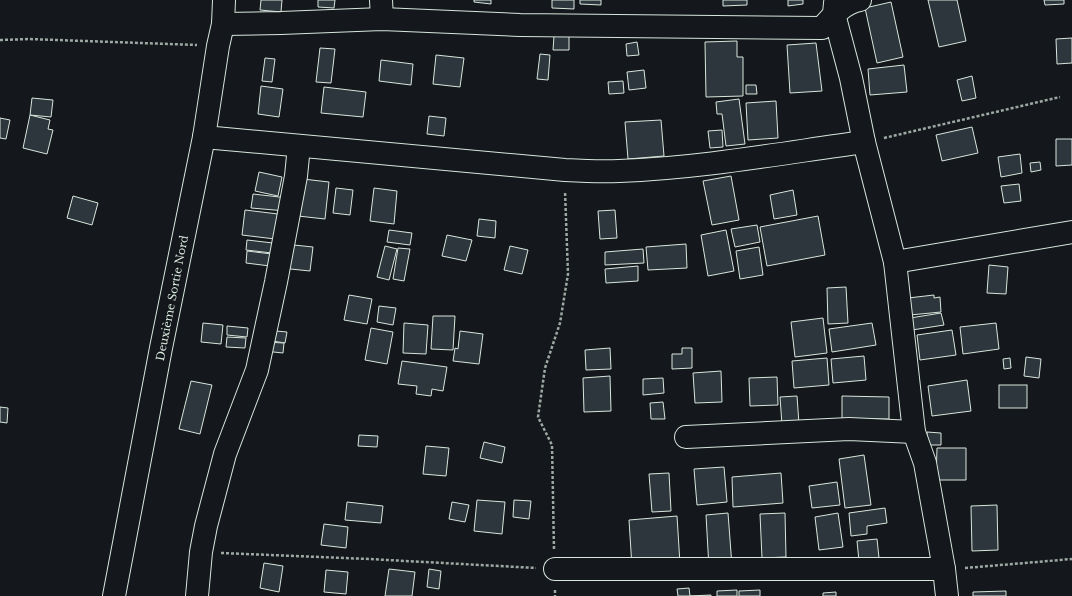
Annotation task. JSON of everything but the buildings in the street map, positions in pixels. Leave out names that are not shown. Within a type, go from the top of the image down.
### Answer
[{"type":"street","name":"Deuxième Sortie Nord","points":[[114,596],[204,137],[222,24],[224,0]]},
{"type":"street","points":[[222,24],[281,23],[382,10],[520,25],[822,28],[834,7],[860,0]]},
{"type":"street","points":[[834,7],[864,142],[895,262],[914,432],[925,463],[944,569],[947,596]]},
{"type":"street","points":[[204,137],[564,170],[618,171],[663,169],[864,142]]},
{"type":"street","points":[[197,596],[201,552],[206,526],[225,454],[257,370],[276,282],[296,176],[299,146]]},
{"type":"street","points":[[895,262],[1072,232]]},
{"type":"street","points":[[686,437],[849,429],[914,432]]},
{"type":"street","points":[[554,569],[944,569]]},
{"type":"path","points":[[0,40],[29,39],[218,46]]},
{"type":"path","points":[[864,142],[1060,97]]},
{"type":"path","points":[[556,596],[554,569],[552,445],[538,417],[545,368],[560,323],[568,274],[564,170]]},
{"type":"path","points":[[201,552],[554,569]]},
{"type":"path","points":[[944,569],[1072,559]]}]
